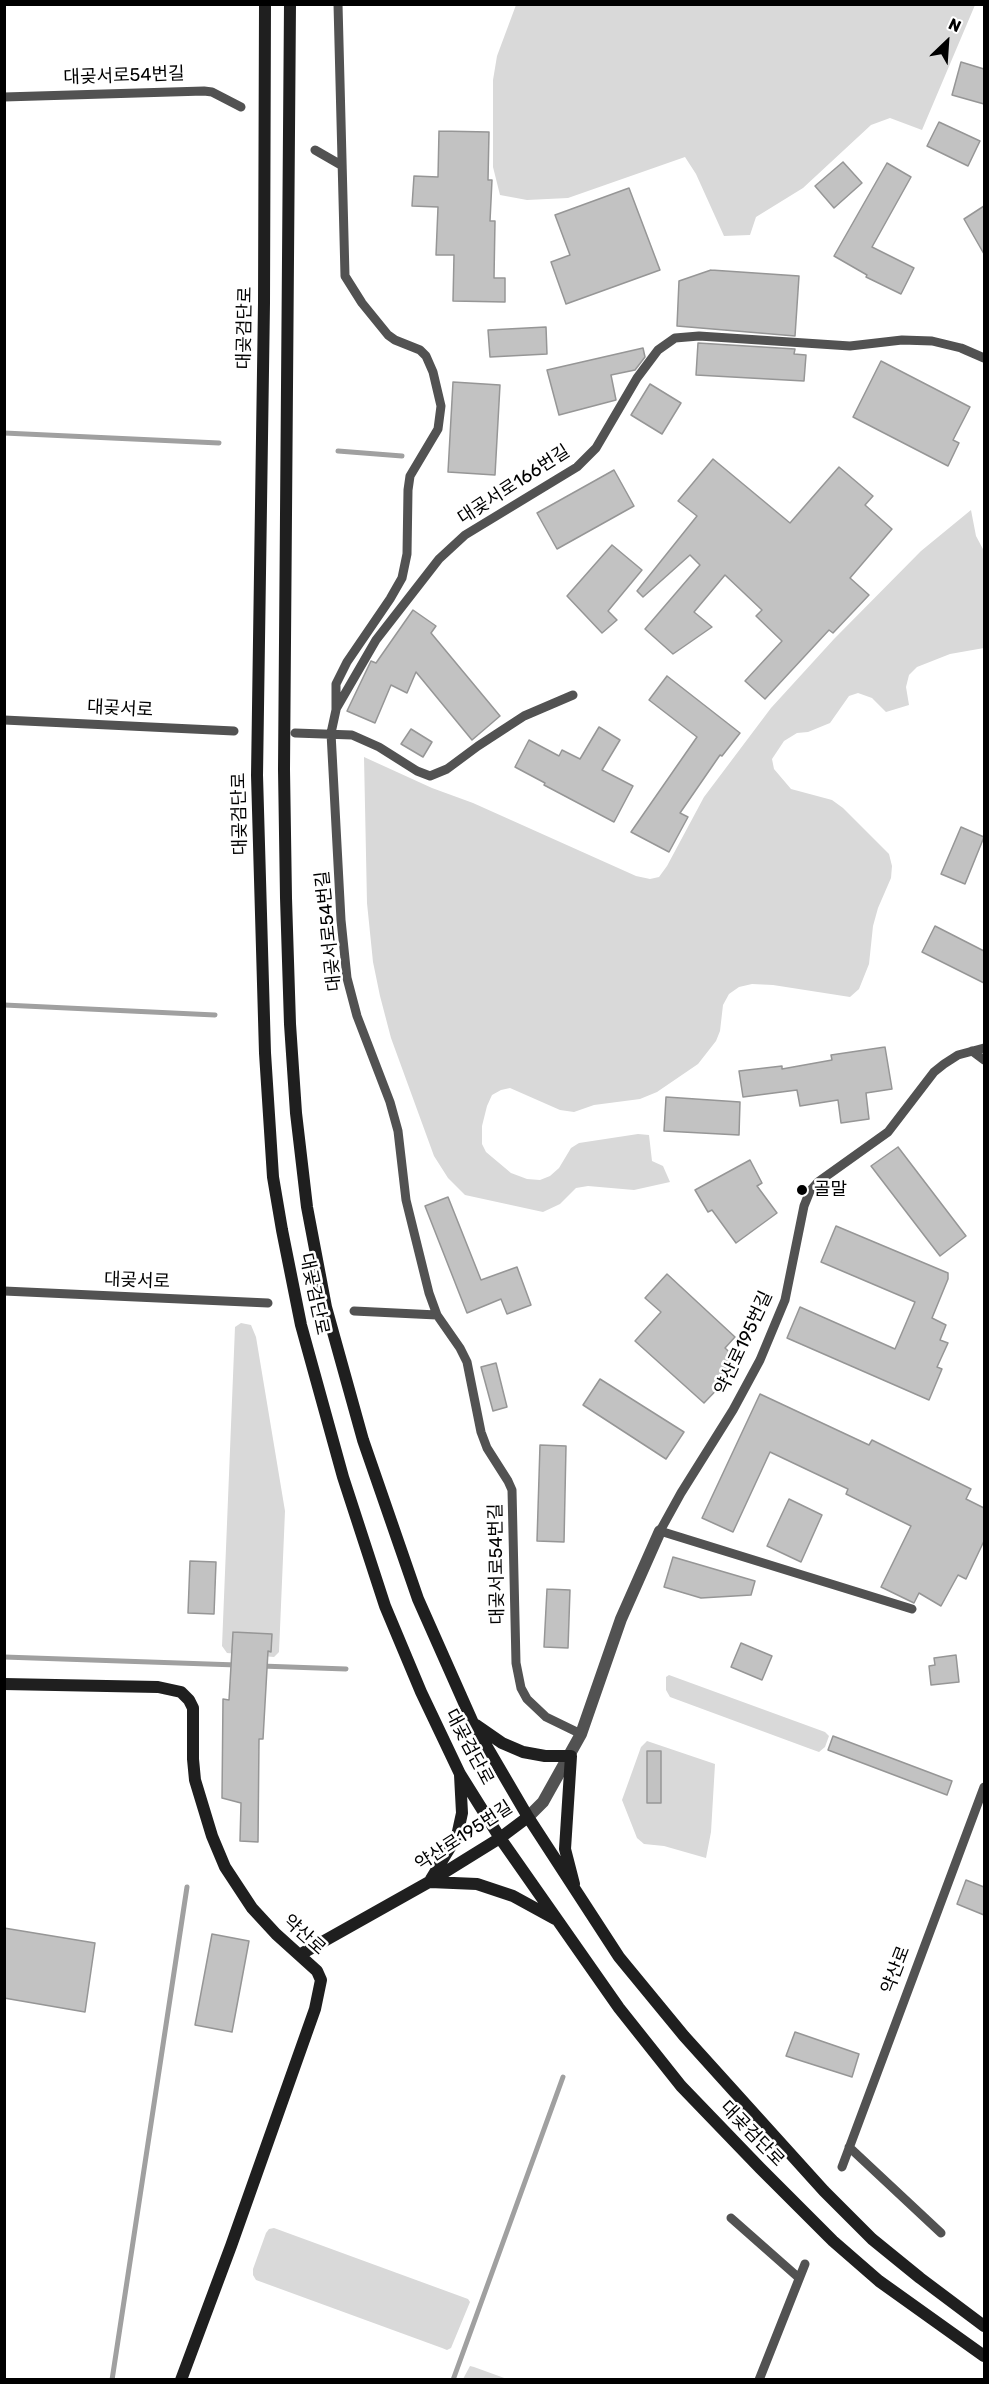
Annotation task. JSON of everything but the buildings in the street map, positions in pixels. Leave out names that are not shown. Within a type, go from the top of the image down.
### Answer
[{"type":"main road","name":"대곶검단로","points":[[265,4],[264,303],[257,775],[261,969],[273,1177],[301,1325],[343,1477],[385,1606],[421,1692],[460,1774],[500,1838],[619,2008],[681,2086],[833,2241],[879,2281],[984,2356]]},
{"type":"main road","name":"대곶검단로","points":[[290,4],[284,769],[286,898],[296,1113],[307,1207],[326,1307],[363,1440],[418,1599],[473,1723],[528,1817],[619,1957],[684,2036],[824,2191],[872,2239],[984,2326]]},
{"type":"main road","name":"약산로","points":[[4,1684],[158,1687],[180,1692],[189,1700],[193,1708],[195,1780],[212,1836],[225,1867],[235,1885],[264,1923],[301,1954],[318,1971],[321,1980],[315,2008],[231,2246],[181,2379]]},
{"type":"main road","points":[[473,1723],[502,1743],[523,1752],[545,1756],[571,1756],[565,1849],[577,1894]]},
{"type":"main road","points":[[460,1774],[462,1813],[457,1836],[429,1882],[477,1884],[513,1896],[557,1920]]},
{"type":"main road","name":"약산로195번길","points":[[301,1954],[429,1882],[500,1838],[528,1817]]},
{"type":"street","name":"약산로195번길","points":[[528,1817],[543,1802],[571,1756],[581,1734],[621,1619],[660,1531]]},
{"type":"lane","name":"대곶서로54번길","points":[[338,4],[345,276],[362,303],[388,335],[394,340],[420,350],[426,356],[433,372],[441,406],[438,429],[410,476],[407,554],[402,578],[339,675],[336,684],[336,710],[331,733],[341,920],[347,978],[357,1016],[390,1102],[398,1131],[406,1200],[429,1293],[437,1315],[467,1362],[481,1432],[487,1448],[512,1490],[516,1663],[521,1688],[527,1699],[546,1717],[581,1734]]},
{"type":"lane","name":"대곶서로54번길","points":[[4,97],[198,91],[212,92],[241,107]]},
{"type":"lane","points":[[315,150],[341,165]]},
{"type":"lane","name":"대곶서로166번길","points":[[336,710],[376,640],[439,559],[465,535],[577,467],[596,448],[637,378],[658,350],[675,338],[699,336],[850,346],[902,340],[932,341],[961,348],[984,358]]},
{"type":"lane","points":[[296,734],[352,735],[379,747],[417,771],[430,776],[447,769],[524,716],[573,695]]},
{"type":"lane","name":"대곶서로","points":[[4,720],[234,731]]},
{"type":"lane","name":"약산로195번길","points":[[660,1531],[681,1492],[733,1410],[760,1360],[785,1300],[804,1206],[810,1191],[818,1182],[888,1132],[934,1072],[958,1055],[984,1048]]},
{"type":"lane","points":[[972,1051],[984,1060]]},
{"type":"lane","name":"대곶서로","points":[[4,1292],[268,1303]]},
{"type":"lane","points":[[354,1311],[437,1315]]},
{"type":"lane","points":[[660,1531],[912,1609]]},
{"type":"lane","name":"약산로","points":[[842,2167],[984,1787]]},
{"type":"lane","points":[[849,2147],[940,2233]]},
{"type":"lane","points":[[731,2218],[799,2278]]},
{"type":"lane","points":[[759,2379],[805,2264]]},
{"type":"shaded area","points":[[516,4],[975,5],[922,130],[890,118],[871,125],[803,188],[756,217],[750,235],[724,236],[696,174],[685,157],[568,198],[527,200],[500,195],[493,167],[493,80],[497,56]]},
{"type":"shaded area","points":[[971,510],[976,536],[984,551],[984,648],[950,654],[917,667],[909,675],[906,687],[909,705],[886,712],[872,698],[858,693],[849,696],[830,723],[808,732],[797,733],[784,741],[772,759],[774,769],[791,789],[832,800],[889,854],[892,866],[891,878],[878,908],[873,926],[869,964],[859,989],[850,997],[773,985],[752,984],[739,987],[729,994],[723,1005],[720,1031],[716,1041],[698,1064],[657,1092],[640,1099],[594,1105],[574,1112],[560,1110],[510,1088],[492,1095],[487,1106],[482,1126],[482,1144],[486,1152],[511,1173],[527,1179],[540,1180],[550,1176],[559,1168],[571,1148],[579,1143],[638,1134],[649,1135],[652,1161],[663,1166],[670,1182],[634,1190],[588,1186],[576,1188],[560,1204],[543,1212],[465,1195],[448,1178],[434,1156],[391,1038],[380,996],[373,962],[367,903],[364,757],[636,876],[650,879],[659,877],[704,797],[771,708],[834,639],[921,551]]},
{"type":"shaded area","points":[[241,1323],[251,1325],[256,1337],[285,1511],[279,1652],[274,1657],[227,1653],[222,1646],[235,1327]]},
{"type":"shaded area","points":[[669,1675],[825,1732],[829,1736],[825,1747],[819,1752],[670,1697],[666,1690],[666,1677]]},
{"type":"shaded area","points":[[647,1741],[715,1764],[711,1832],[706,1858],[664,1846],[644,1844],[637,1838],[622,1800],[641,1747]]},
{"type":"shaded area","points":[[274,2228],[468,2299],[470,2302],[451,2348],[447,2350],[256,2280],[253,2269],[266,2233],[269,2229]]},
{"type":"shaded area","points":[[470,2366],[474,2367],[507,2379],[463,2379]]},
{"type":"waterway","points":[[4,433],[219,443]]},
{"type":"waterway","points":[[338,451],[402,456]]},
{"type":"waterway","points":[[4,1005],[215,1015]]},
{"type":"waterway","points":[[4,1657],[237,1665]]},
{"type":"waterway","points":[[261,1666],[346,1669]]},
{"type":"waterway","points":[[112,2380],[187,1887]]},
{"type":"waterway","points":[[453,2380],[563,2077]]},
{"type":"place","name":"골말","points":[[802,1190]]}]
